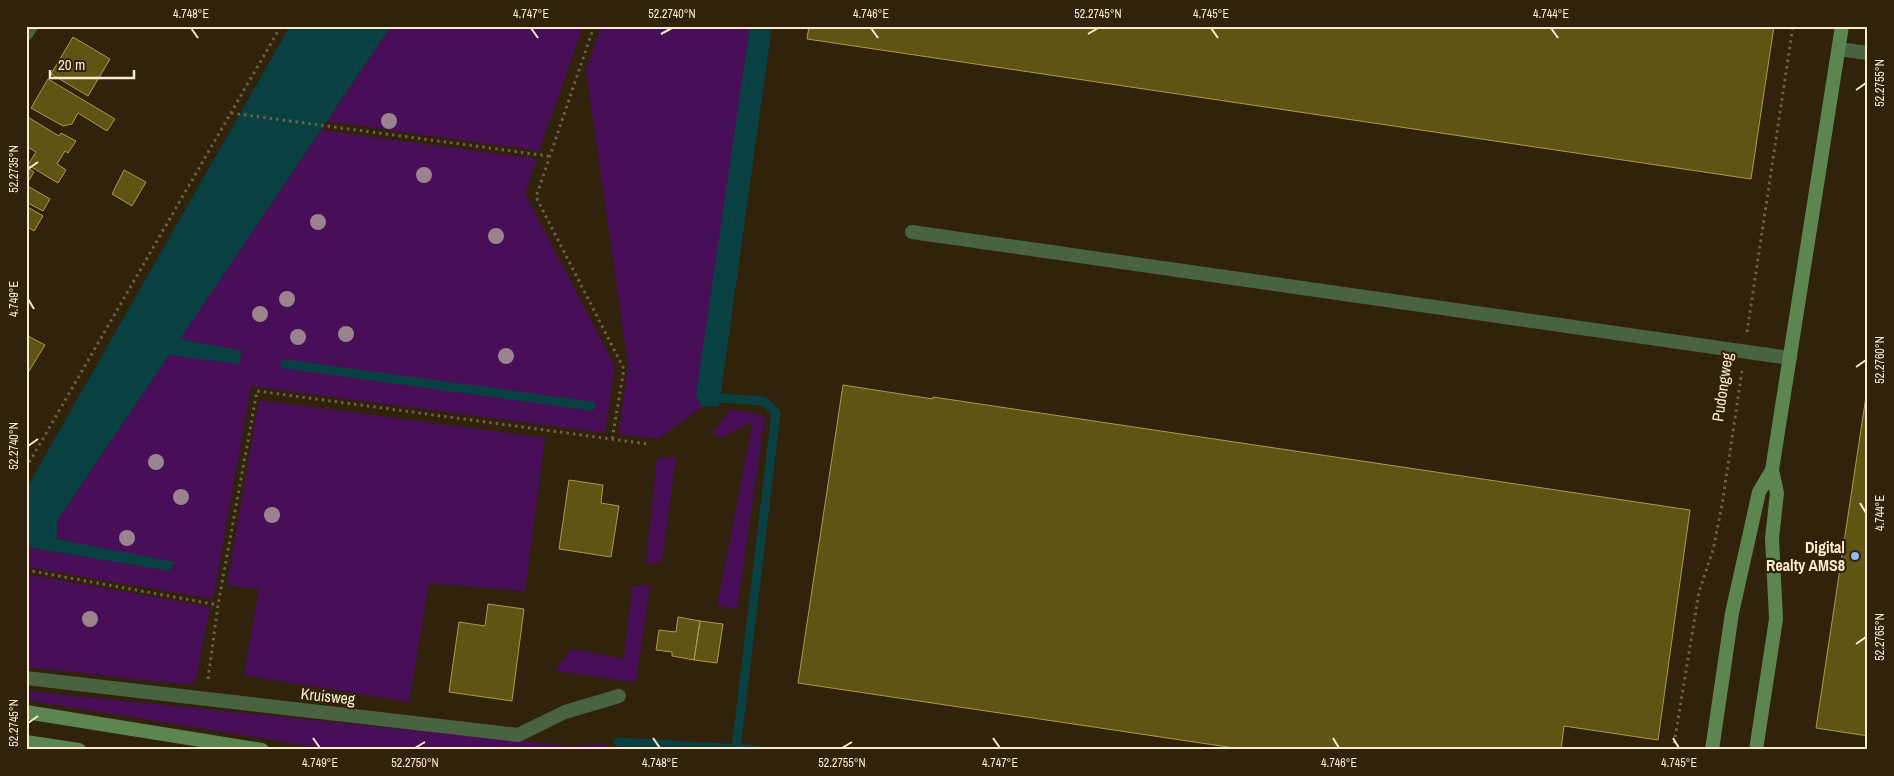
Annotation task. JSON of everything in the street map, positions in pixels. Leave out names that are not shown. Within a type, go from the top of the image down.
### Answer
[{"type":"main road","points":[[1712,750],[1732,613],[1760,492],[1772,470],[1842,26]]},
{"type":"main road","points":[[1756,750],[1776,619],[1772,538],[1777,493],[1772,470]]},
{"type":"main road","points":[[26,712],[262,750]]},
{"type":"main road","points":[[26,742],[79,750]]},
{"type":"street","points":[[26,34],[31,26]]},
{"type":"street","points":[[1839,49],[1868,53]]},
{"type":"street","points":[[912,232],[1790,358]]},
{"type":"street","name":"Kruisweg","points":[[26,678],[518,735],[565,712],[619,696]]},
{"type":"path","points":[[26,468],[281,26]]},
{"type":"path","points":[[594,26],[536,196],[624,369],[612,440]]},
{"type":"path","name":"Pudongweg","points":[[1673,750],[1699,592],[1713,550],[1722,505],[1793,26]]},
{"type":"path","points":[[231,113],[549,156]]},
{"type":"path","points":[[206,700],[218,605],[257,391],[648,444]]},
{"type":"path","points":[[26,570],[218,605]]},
{"type":"shaded area","points":[[391,26],[583,26],[539,151],[327,121]]},
{"type":"shaded area","points":[[601,26],[750,26],[697,395],[702,407],[658,439],[619,434],[628,364],[586,70]]},
{"type":"shaded area","points":[[321,130],[537,159],[525,194],[615,366],[605,433],[251,386],[213,599],[26,567],[26,545],[33,548],[169,571],[175,563],[57,539],[57,521],[169,355],[239,363],[242,351],[180,339]]},
{"type":"shaded area","points":[[259,400],[545,438],[525,591],[429,583],[409,702],[244,675],[259,589],[227,585]]},
{"type":"shaded area","points":[[731,409],[765,416],[737,609],[717,606],[753,421],[723,437],[712,434]]},
{"type":"shaded area","points":[[676,457],[662,562],[646,564],[657,458]]},
{"type":"shaded area","points":[[26,574],[210,607],[195,683],[182,684],[26,667]]},
{"type":"shaded area","points":[[650,585],[636,682],[555,671],[571,649],[624,659],[632,586]]},
{"type":"shaded area","points":[[26,691],[570,746],[604,744],[613,750],[334,750],[26,700]]},
{"type":"water","points":[[290,26],[391,26],[180,339],[242,351],[239,364],[169,355],[57,521],[57,539],[175,562],[169,571],[33,548],[26,545],[26,489]]},
{"type":"water","points":[[750,26],[772,26],[719,406],[702,407],[696,395]]},
{"type":"building","points":[[809,26],[1774,26],[1751,179],[807,39]]},
{"type":"building","points":[[73,37],[110,59],[88,96],[51,74]]},
{"type":"building","points":[[48,79],[115,119],[107,131],[78,113],[72,124],[63,126],[31,108]]},
{"type":"building","points":[[26,116],[59,136],[61,133],[76,141],[68,153],[65,151],[57,164],[66,170],[58,183],[28,165],[36,152],[26,146]]},
{"type":"building","points":[[26,167],[34,172],[26,185]]},
{"type":"building","points":[[124,170],[146,182],[132,206],[112,194]]},
{"type":"building","points":[[26,185],[50,199],[43,211],[26,202]]},
{"type":"building","points":[[26,206],[43,216],[34,231],[26,226]]},
{"type":"building","points":[[26,335],[45,345],[26,376]]},
{"type":"building","name":"Digital Realty AMS8","points":[[1868,383],[1868,736],[1816,728]]},
{"type":"building","points":[[843,385],[1690,510],[1658,740],[1564,726],[1561,750],[1248,750],[798,683]]},
{"type":"building","points":[[569,480],[603,485],[601,503],[619,506],[611,557],[559,549]]},
{"type":"building","points":[[488,604],[524,609],[512,701],[449,692],[459,622],[485,626]]},
{"type":"building","points":[[678,617],[700,621],[694,660],[672,656],[672,652],[656,650],[659,630],[676,632]]},
{"type":"building","points":[[700,621],[723,624],[717,663],[694,660]]},
{"type":"waterway","points":[[285,364],[591,406]]},
{"type":"waterway","points":[[720,398],[764,401],[776,413],[736,749]]},
{"type":"waterway","points":[[618,742],[758,750]]},
{"type":"place","name":"Digital Realty AMS8","points":[[1855,556]]}]
